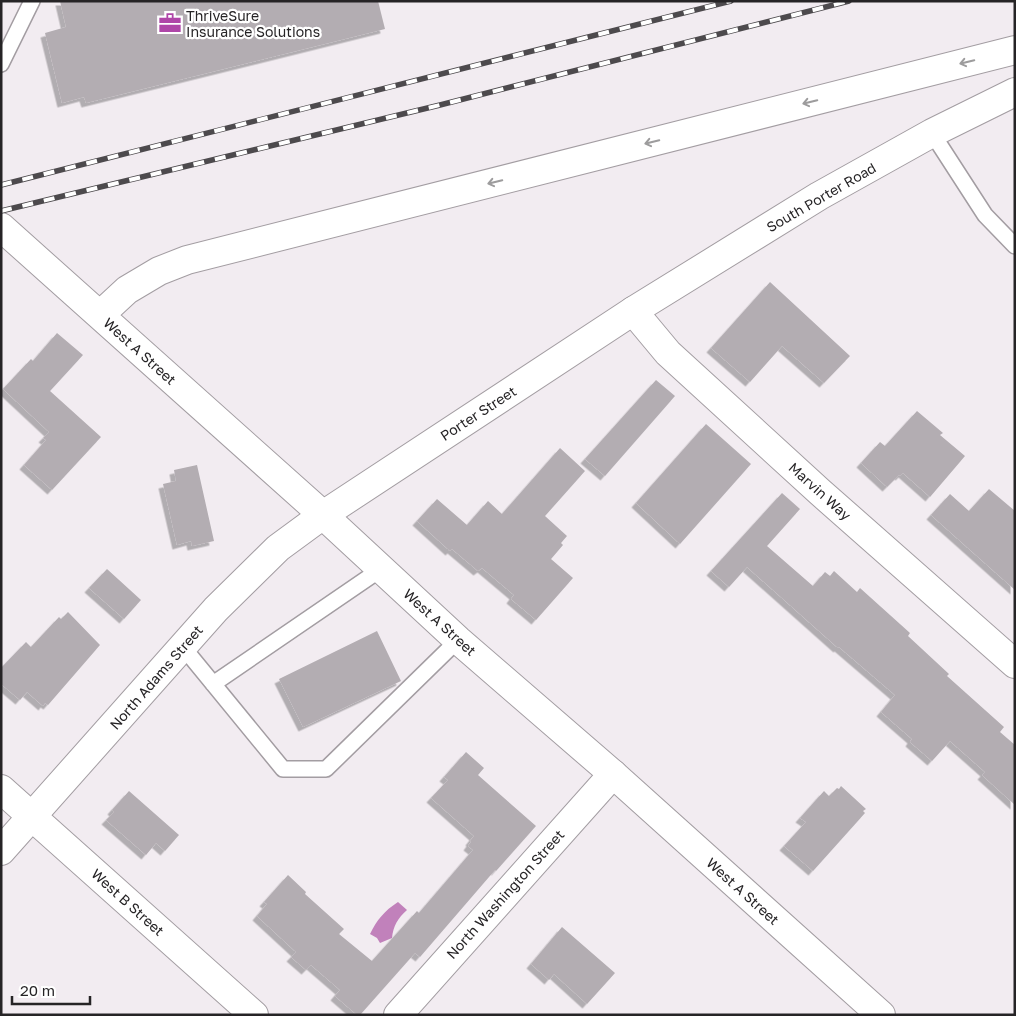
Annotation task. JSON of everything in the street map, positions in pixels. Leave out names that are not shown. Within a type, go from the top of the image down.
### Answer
[{"type":"street","points":[[100,315],[127,290],[159,270],[187,260],[1015,50]]},
{"type":"street","name":"South Porter Road","points":[[633,311],[818,196],[932,133],[1015,92]]},
{"type":"street","name":"West A Street","points":[[1,227],[323,515],[458,640],[613,774],[881,1015]]},
{"type":"street","name":"Porter Street","points":[[323,515],[633,311]]},
{"type":"street","name":"Marvin Way","points":[[633,311],[668,353],[820,492],[1015,664]]},
{"type":"street","name":"North Adams Street","points":[[1,851],[216,608],[278,548],[323,515]]},
{"type":"street","name":"North Washington Street","points":[[398,1015],[613,774]]},
{"type":"street","name":"West B Street","points":[[1,789],[254,1015]]},
{"type":"lane","points":[[1,64],[32,1]]},
{"type":"lane","points":[[932,133],[985,215],[1015,246]]},
{"type":"lane","points":[[213,684],[382,569]]},
{"type":"lane","points":[[183,647],[283,769],[326,769],[458,640]]},
{"type":"shaded area","points":[[398,902],[407,910],[396,922],[392,938],[380,943],[377,938],[370,934],[381,916]]},
{"type":"building","points":[[60,1],[378,1],[385,29],[86,103],[84,97],[62,103],[45,33],[66,27]]},
{"type":"building","points":[[770,282],[850,356],[824,383],[782,346],[750,382],[711,348]]},
{"type":"building","points":[[57,333],[83,355],[50,391],[101,437],[52,490],[24,465],[46,440],[43,438],[49,432],[3,389],[31,359],[33,361]]},
{"type":"building","points":[[656,380],[675,396],[605,476],[585,459]]},
{"type":"building","points":[[917,411],[943,433],[940,435],[965,456],[930,497],[903,473],[887,487],[861,463],[880,442],[885,446]]},
{"type":"building","points":[[706,424],[751,464],[680,544],[636,503]]},
{"type":"building","points":[[560,448],[585,471],[545,516],[567,536],[561,543],[563,545],[551,559],[573,578],[536,620],[511,599],[514,595],[482,568],[478,571],[452,549],[450,551],[417,521],[437,499],[467,525],[488,501],[502,514]]},
{"type":"building","points":[[197,465],[214,541],[192,546],[191,541],[177,545],[163,484],[176,481],[174,470]]},
{"type":"building","points":[[989,489],[1015,511],[1015,590],[931,515],[950,494],[969,511]]},
{"type":"building","points":[[782,493],[800,509],[767,546],[813,586],[825,572],[830,576],[834,571],[857,592],[860,588],[910,633],[908,636],[949,674],[947,676],[1004,727],[1000,732],[1015,745],[1015,805],[982,775],[985,772],[950,741],[932,761],[910,742],[912,739],[881,712],[895,695],[838,648],[747,567],[729,587],[711,571]]},
{"type":"building","points":[[107,569],[141,600],[124,619],[89,588]]},
{"type":"building","points":[[68,612],[100,645],[48,705],[45,703],[43,706],[27,692],[20,700],[1,684],[1,668],[26,642],[31,647],[59,617],[61,619]]},
{"type":"building","points":[[377,631],[401,681],[303,727],[279,679]]},
{"type":"building","points":[[466,752],[484,768],[478,775],[536,826],[495,870],[420,957],[415,953],[360,1015],[357,1015],[335,996],[340,990],[311,965],[306,970],[291,957],[296,952],[257,916],[267,904],[264,902],[288,875],[306,892],[305,894],[344,929],[339,934],[372,961],[417,911],[419,913],[473,850],[468,846],[474,836],[431,798],[448,780],[444,777]]},
{"type":"building","points":[[841,786],[866,809],[863,811],[865,813],[813,871],[784,846],[806,822],[800,818],[824,791],[829,796]]},
{"type":"building","points":[[129,791],[179,835],[165,851],[156,843],[146,855],[106,820],[114,812],[112,810]]},
{"type":"building","points":[[562,927],[615,973],[587,1004],[554,974],[549,980],[531,964]]},
{"type":"railway","points":[[1,185],[731,1]]},
{"type":"railway","points":[[1,211],[440,105],[849,1]]},
{"type":"place","name":"ThriveSure Insurance Solutions","points":[[170,23]]}]
